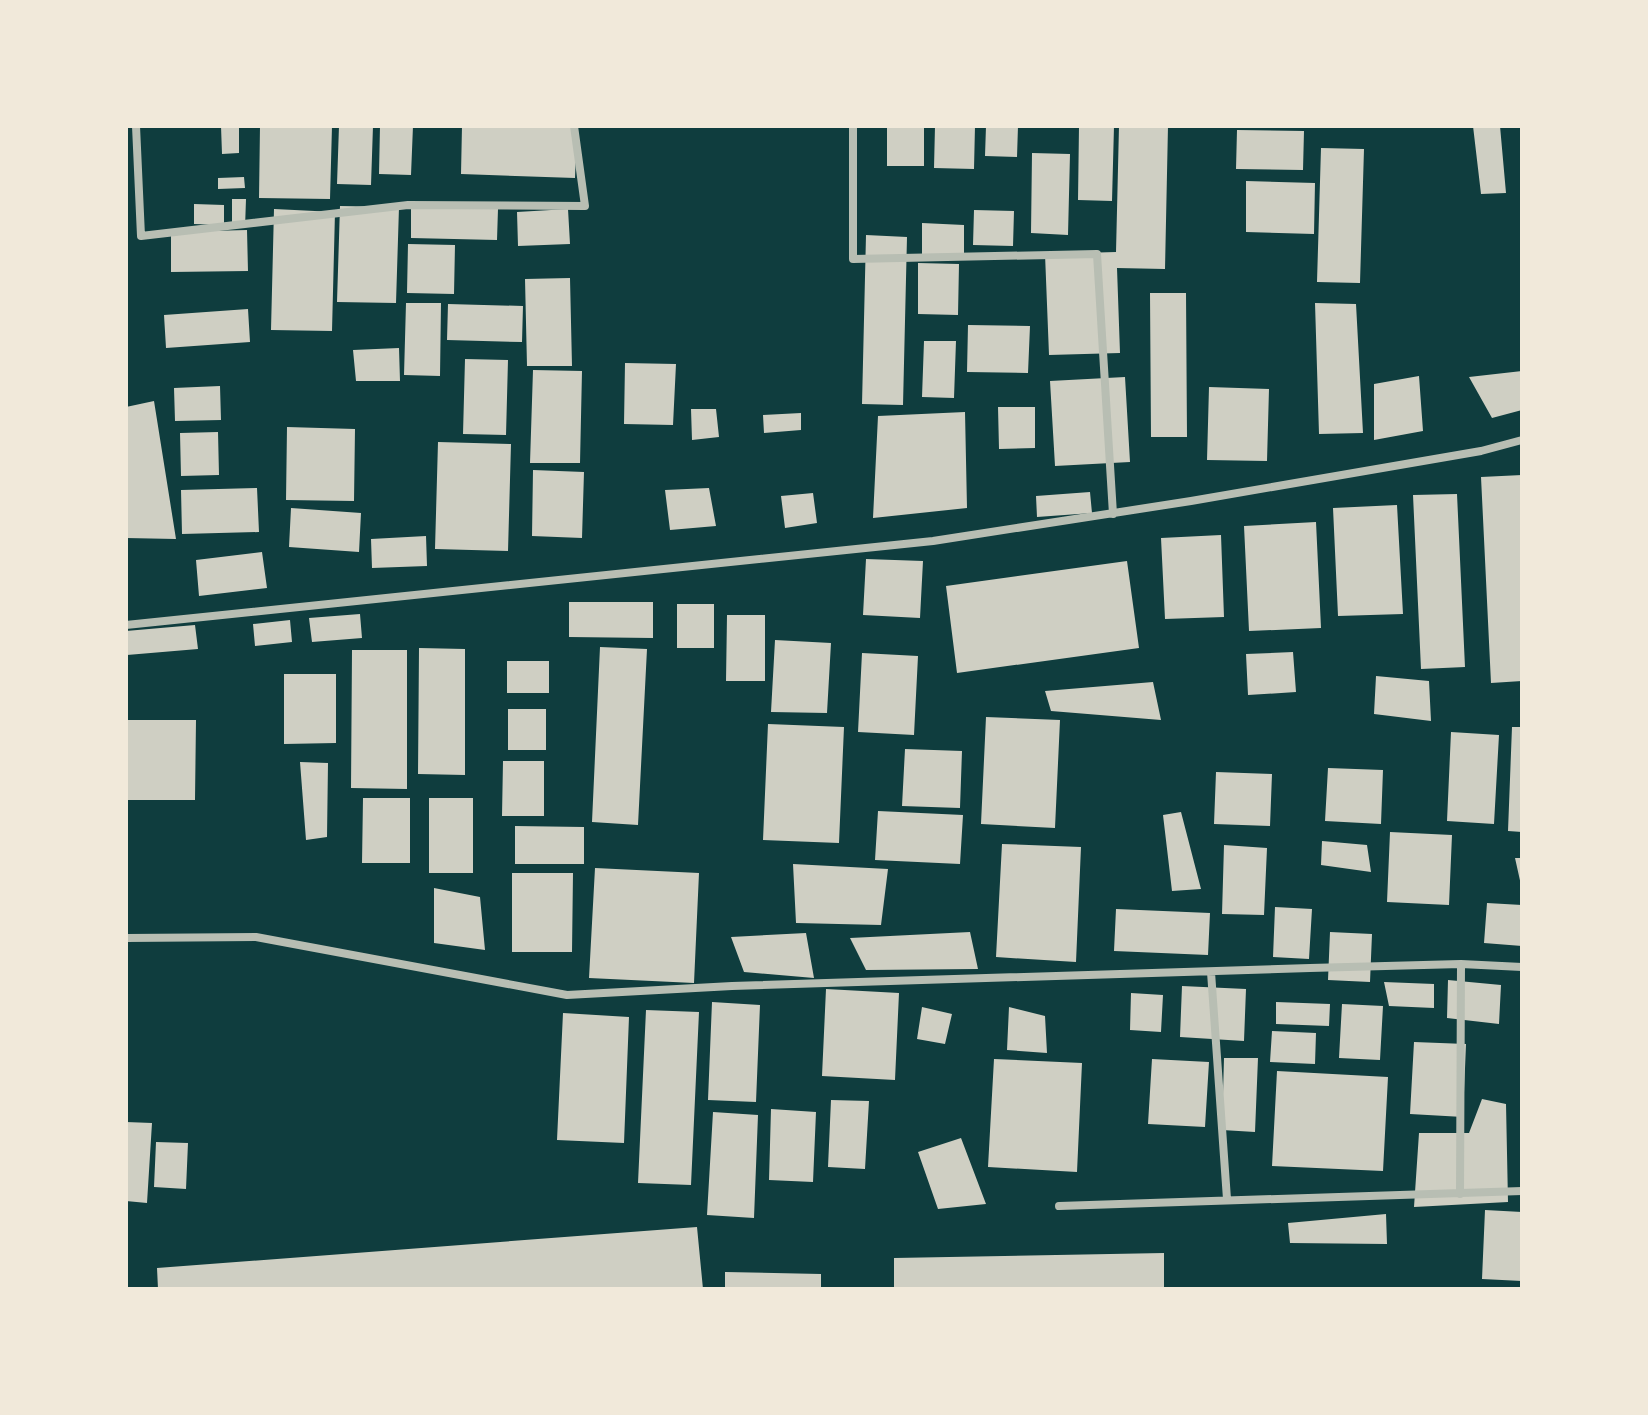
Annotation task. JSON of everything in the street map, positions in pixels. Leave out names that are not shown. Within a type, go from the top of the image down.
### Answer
[{"type":"street","points":[[136,126],[141,236],[408,205],[585,206],[574,126]]},
{"type":"street","points":[[853,126],[853,259],[1097,254],[1113,514]]},
{"type":"street","points":[[126,625],[917,543],[1113,514],[1481,451],[1522,440]]},
{"type":"street","points":[[126,938],[256,937],[567,995],[732,986],[1461,964],[1522,967]]},
{"type":"street","points":[[1460,1194],[1461,964]]},
{"type":"street","points":[[1211,972],[1227,1199]]},
{"type":"street","points":[[1059,1206],[1522,1191]]},
{"type":"building","points":[[221,126],[239,126],[239,153],[222,154]]},
{"type":"building","points":[[260,126],[332,126],[330,199],[259,198]]},
{"type":"building","points":[[339,126],[373,126],[371,185],[337,184]]},
{"type":"building","points":[[380,126],[413,126],[411,175],[379,174]]},
{"type":"building","points":[[462,126],[577,126],[575,178],[461,174]]},
{"type":"building","points":[[887,126],[924,126],[924,166],[887,166]]},
{"type":"building","points":[[935,126],[975,126],[974,169],[934,168]]},
{"type":"building","points":[[986,126],[1018,126],[1017,157],[985,156]]},
{"type":"building","points":[[1079,126],[1114,126],[1112,201],[1078,200]]},
{"type":"building","points":[[1119,126],[1168,126],[1165,269],[1117,268],[1120,353],[1049,355],[1045,254],[1116,252]]},
{"type":"building","points":[[1473,126],[1500,126],[1506,193],[1481,194]]},
{"type":"building","points":[[1237,130],[1304,131],[1303,170],[1236,169]]},
{"type":"building","points":[[1321,148],[1364,149],[1360,283],[1317,282]]},
{"type":"building","points":[[1032,153],[1070,154],[1068,235],[1031,233]]},
{"type":"building","points":[[244,177],[245,188],[218,189],[218,178]]},
{"type":"building","points":[[1246,181],[1315,183],[1314,234],[1246,232]]},
{"type":"building","points":[[232,199],[246,199],[245,228],[232,228]]},
{"type":"building","points":[[194,204],[224,205],[224,225],[194,224]]},
{"type":"building","points":[[340,206],[399,207],[396,303],[337,302]]},
{"type":"building","points":[[411,208],[498,209],[497,240],[411,238]]},
{"type":"building","points":[[274,209],[335,212],[332,331],[271,330]]},
{"type":"building","points":[[568,209],[570,244],[518,246],[517,212]]},
{"type":"building","points":[[974,210],[1014,211],[1013,246],[973,245]]},
{"type":"building","points":[[922,223],[964,225],[964,257],[922,256]]},
{"type":"building","points":[[247,230],[248,271],[171,272],[171,232]]},
{"type":"building","points":[[866,235],[907,237],[903,405],[862,404]]},
{"type":"building","points":[[408,244],[455,245],[454,294],[407,293]]},
{"type":"building","points":[[918,263],[959,264],[958,315],[918,314]]},
{"type":"building","points":[[570,278],[572,366],[527,366],[525,279]]},
{"type":"building","points":[[1150,293],[1186,293],[1187,437],[1151,437]]},
{"type":"building","points":[[406,303],[441,303],[440,376],[404,375]]},
{"type":"building","points":[[1315,303],[1356,304],[1363,433],[1319,434]]},
{"type":"building","points":[[448,304],[523,306],[522,342],[447,340]]},
{"type":"building","points":[[248,309],[250,342],[166,348],[164,315]]},
{"type":"building","points":[[968,325],[1030,326],[1028,373],[967,372]]},
{"type":"building","points":[[924,341],[956,341],[954,398],[922,397]]},
{"type":"building","points":[[399,348],[400,381],[356,381],[353,350]]},
{"type":"building","points":[[465,359],[508,360],[506,435],[463,434]]},
{"type":"building","points":[[625,363],[676,364],[673,425],[624,424]]},
{"type":"building","points":[[533,370],[582,371],[580,463],[530,463]]},
{"type":"building","points":[[1522,371],[1522,410],[1492,418],[1469,377]]},
{"type":"building","points":[[1419,376],[1423,431],[1374,440],[1374,384]]},
{"type":"building","points":[[1125,377],[1130,462],[1055,466],[1050,381]]},
{"type":"building","points":[[220,386],[221,420],[175,421],[174,388]]},
{"type":"building","points":[[1209,387],[1269,389],[1267,461],[1207,460]]},
{"type":"building","points":[[154,401],[176,539],[126,538],[126,407]]},
{"type":"building","points":[[998,407],[1035,407],[1035,448],[999,449]]},
{"type":"building","points":[[691,409],[716,409],[719,437],[692,440]]},
{"type":"building","points":[[965,412],[967,508],[873,518],[878,416]]},
{"type":"building","points":[[801,413],[801,430],[764,433],[763,415]]},
{"type":"building","points":[[287,427],[355,429],[354,501],[286,500]]},
{"type":"building","points":[[218,432],[219,475],[181,476],[180,433]]},
{"type":"building","points":[[438,442],[511,444],[508,551],[435,549]]},
{"type":"building","points":[[533,470],[584,472],[582,538],[532,536]]},
{"type":"building","points":[[1522,475],[1522,681],[1491,683],[1481,477]]},
{"type":"building","points":[[257,488],[259,532],[182,534],[181,490]]},
{"type":"building","points":[[709,488],[716,526],[670,530],[665,490]]},
{"type":"building","points":[[1090,492],[1092,513],[1037,517],[1036,496]]},
{"type":"building","points":[[813,493],[817,523],[785,528],[781,496]]},
{"type":"building","points":[[1457,494],[1465,667],[1421,669],[1413,495]]},
{"type":"building","points":[[1397,505],[1403,614],[1338,616],[1333,508]]},
{"type":"building","points":[[291,508],[361,513],[359,552],[289,547]]},
{"type":"building","points":[[1316,522],[1321,628],[1249,631],[1244,526]]},
{"type":"building","points":[[1221,535],[1224,617],[1165,619],[1161,538]]},
{"type":"building","points":[[426,536],[427,566],[372,568],[371,539]]},
{"type":"building","points":[[262,552],[267,588],[199,596],[196,560]]},
{"type":"building","points":[[866,559],[923,561],[920,618],[863,615]]},
{"type":"building","points":[[1127,561],[1139,648],[957,673],[946,586]]},
{"type":"building","points":[[569,602],[653,602],[653,638],[569,637]]},
{"type":"building","points":[[677,604],[714,604],[714,648],[677,648]]},
{"type":"building","points":[[360,614],[362,638],[312,642],[309,618]]},
{"type":"building","points":[[727,615],[765,615],[765,681],[726,681]]},
{"type":"building","points":[[290,620],[292,642],[255,646],[253,624]]},
{"type":"building","points":[[195,625],[198,649],[127,655],[126,631]]},
{"type":"building","points":[[775,640],[831,643],[827,713],[771,712]]},
{"type":"building","points":[[600,647],[647,649],[638,825],[592,822]]},
{"type":"building","points":[[419,648],[465,649],[465,775],[418,774]]},
{"type":"building","points":[[352,650],[407,650],[407,789],[351,788]]},
{"type":"building","points":[[1293,652],[1296,692],[1248,695],[1246,654]]},
{"type":"building","points":[[862,653],[918,656],[914,735],[858,732]]},
{"type":"building","points":[[507,661],[549,661],[549,693],[507,693]]},
{"type":"building","points":[[284,674],[336,674],[336,743],[284,744]]},
{"type":"building","points":[[1376,676],[1429,681],[1431,721],[1374,714]]},
{"type":"building","points":[[1153,682],[1161,720],[1051,711],[1045,691]]},
{"type":"building","points":[[508,709],[546,709],[546,750],[508,750]]},
{"type":"building","points":[[986,717],[1060,720],[1055,828],[981,824]]},
{"type":"building","points":[[126,720],[196,720],[195,800],[126,800]]},
{"type":"building","points":[[768,724],[844,727],[839,843],[763,840]]},
{"type":"building","points":[[1512,727],[1522,727],[1522,832],[1508,831]]},
{"type":"building","points":[[1451,732],[1499,735],[1494,824],[1447,821]]},
{"type":"building","points":[[905,749],[962,751],[960,808],[902,806]]},
{"type":"building","points":[[503,761],[544,761],[544,816],[502,816]]},
{"type":"building","points":[[300,762],[328,763],[327,837],[306,840]]},
{"type":"building","points":[[1328,768],[1383,770],[1381,824],[1325,821]]},
{"type":"building","points":[[1216,772],[1272,774],[1270,826],[1214,824]]},
{"type":"building","points":[[363,798],[410,798],[410,863],[362,863]]},
{"type":"building","points":[[429,798],[473,798],[473,873],[429,873]]},
{"type":"building","points":[[878,811],[963,815],[960,864],[875,860]]},
{"type":"building","points":[[1181,812],[1201,889],[1172,891],[1163,815]]},
{"type":"building","points":[[515,826],[584,827],[584,864],[515,864]]},
{"type":"building","points":[[1390,832],[1452,835],[1449,905],[1387,902]]},
{"type":"building","points":[[1322,841],[1367,845],[1371,872],[1321,865]]},
{"type":"building","points":[[1002,844],[1081,847],[1076,962],[996,957]]},
{"type":"building","points":[[1224,845],[1267,848],[1264,915],[1222,914]]},
{"type":"building","points":[[1515,858],[1522,858],[1522,885],[1521,885]]},
{"type":"building","points":[[793,864],[888,869],[881,925],[796,923]]},
{"type":"building","points":[[595,868],[699,873],[694,983],[589,978]]},
{"type":"building","points":[[512,873],[573,873],[572,952],[512,952]]},
{"type":"building","points":[[434,888],[480,897],[485,950],[434,943]]},
{"type":"building","points":[[1487,903],[1522,905],[1522,946],[1484,943]]},
{"type":"building","points":[[1275,907],[1312,909],[1309,959],[1273,957]]},
{"type":"building","points":[[1116,909],[1210,913],[1208,955],[1114,951]]},
{"type":"building","points":[[970,932],[978,969],[866,970],[850,938]]},
{"type":"building","points":[[1330,932],[1372,934],[1370,982],[1328,980]]},
{"type":"building","points":[[806,933],[814,978],[744,972],[731,937]]},
{"type":"building","points":[[1448,980],[1501,985],[1499,1024],[1447,1018]]},
{"type":"building","points":[[1384,982],[1434,984],[1434,1008],[1389,1006]]},
{"type":"building","points":[[1182,986],[1246,989],[1244,1041],[1180,1037]]},
{"type":"building","points":[[826,989],[899,993],[895,1080],[822,1076]]},
{"type":"building","points":[[1131,993],[1163,995],[1161,1032],[1130,1030]]},
{"type":"building","points":[[712,1002],[760,1005],[756,1102],[708,1100]]},
{"type":"building","points":[[1276,1002],[1330,1004],[1329,1026],[1276,1024]]},
{"type":"building","points":[[1342,1004],[1383,1006],[1380,1060],[1339,1058]]},
{"type":"building","points":[[922,1007],[952,1014],[945,1044],[917,1039]]},
{"type":"building","points":[[1009,1007],[1045,1016],[1047,1053],[1007,1050]]},
{"type":"building","points":[[646,1010],[699,1012],[691,1185],[638,1183]]},
{"type":"building","points":[[563,1013],[629,1017],[624,1143],[557,1140]]},
{"type":"building","points":[[1272,1031],[1316,1033],[1315,1064],[1270,1062]]},
{"type":"building","points":[[1414,1042],[1466,1044],[1463,1117],[1410,1114]]},
{"type":"building","points":[[1224,1058],[1258,1058],[1255,1132],[1222,1130]]},
{"type":"building","points":[[994,1059],[1082,1063],[1077,1172],[988,1167]]},
{"type":"building","points":[[1152,1059],[1209,1062],[1205,1127],[1148,1124]]},
{"type":"building","points":[[1277,1071],[1388,1077],[1383,1171],[1272,1166]]},
{"type":"building","points":[[1482,1099],[1506,1104],[1508,1202],[1414,1207],[1419,1133],[1469,1133]]},
{"type":"building","points":[[831,1100],[869,1101],[865,1169],[828,1167]]},
{"type":"building","points":[[771,1109],[816,1112],[813,1182],[769,1180]]},
{"type":"building","points":[[713,1112],[758,1115],[754,1218],[707,1215]]},
{"type":"building","points":[[126,1122],[152,1123],[147,1203],[126,1201]]},
{"type":"building","points":[[961,1138],[986,1204],[938,1209],[918,1152]]},
{"type":"building","points":[[156,1142],[188,1143],[186,1189],[154,1187]]},
{"type":"building","points":[[1485,1210],[1522,1212],[1522,1281],[1482,1279]]},
{"type":"building","points":[[1386,1214],[1387,1244],[1290,1243],[1288,1223]]},
{"type":"building","points":[[697,1227],[703,1289],[158,1289],[157,1268]]},
{"type":"building","points":[[1164,1253],[1164,1289],[894,1289],[894,1258]]},
{"type":"building","points":[[725,1272],[821,1274],[821,1289],[725,1289]]}]
